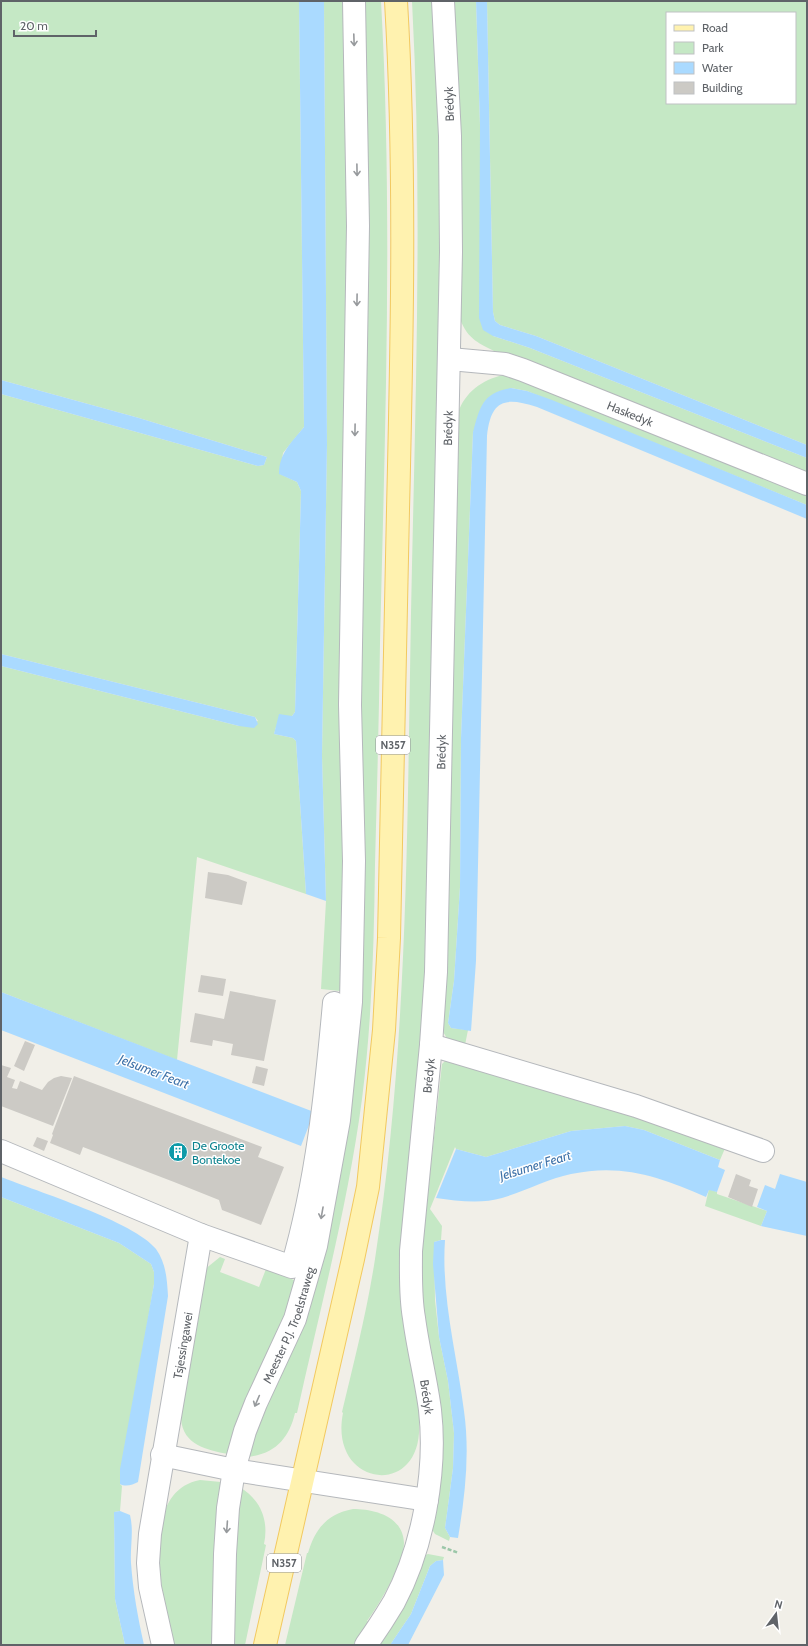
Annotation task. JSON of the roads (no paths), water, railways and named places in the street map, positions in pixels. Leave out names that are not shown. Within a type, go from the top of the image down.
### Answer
[{"type":"main road","name":"N357","points":[[265,1645],[304,1482],[368,1187],[384,1030],[390,894],[402,368],[402,204],[399,56],[396,1]]},
{"type":"street","name":"Meester P.J. Troelstraweg","points":[[223,1645],[225,1554],[228,1508],[234,1470],[245,1431],[256,1403],[300,1306],[316,1246],[339,1120],[348,1037],[354,924],[350,705],[358,226],[354,1]]},
{"type":"street","name":"Brédyk","points":[[426,1500],[431,1467],[430,1411],[413,1316],[411,1251],[432,1045],[436,972],[450,359],[450,136],[443,1]]},
{"type":"street","name":"Haskedyk","points":[[450,359],[505,364],[807,484]]},
{"type":"street","points":[[1,1151],[201,1235],[292,1267],[306,1215],[316,1156],[325,1099],[334,1003]]},
{"type":"street","points":[[432,1045],[636,1106],[763,1151]]},
{"type":"street","name":"Tsjessingawei","points":[[162,1455],[201,1235]]},
{"type":"street","points":[[163,1645],[150,1587],[148,1563],[150,1534],[162,1455],[234,1470],[304,1482],[426,1500],[418,1539],[407,1574],[394,1601],[366,1645]]},
{"type":"water","points":[[299,1],[324,1],[327,444],[322,756],[326,901],[306,894],[296,741],[293,738],[274,734],[279,714],[292,716],[295,712],[301,491],[297,482],[279,474],[281,460],[287,448],[304,427]]},
{"type":"water","points":[[476,1],[487,1],[493,312],[495,321],[500,325],[536,336],[807,445],[807,458],[530,348],[493,336],[483,330],[479,318],[480,125]]},
{"type":"water","points":[[1,380],[139,418],[267,457],[264,465],[258,466],[1,394]]},
{"type":"water","points":[[511,388],[527,391],[552,400],[807,505],[807,519],[537,407],[516,402],[508,402],[496,408],[492,414],[487,436],[476,961],[471,1031],[451,1028],[448,1023],[454,981],[460,887],[461,738],[473,432],[480,408],[484,402],[494,393]]},
{"type":"water","points":[[1,654],[255,717],[258,724],[254,728],[239,726],[1,666]]},
{"type":"water","name":"Jelsumer Feart","points":[[1,992],[314,1112],[301,1146],[1,1030]]},
{"type":"water","name":"Jelsumer Feart","points":[[625,1126],[644,1130],[720,1160],[718,1167],[725,1170],[717,1192],[709,1190],[706,1197],[657,1178],[624,1171],[607,1170],[590,1171],[562,1176],[494,1200],[469,1201],[436,1198],[456,1149],[486,1157],[571,1131]]},
{"type":"water","points":[[780,1174],[807,1182],[807,1236],[761,1226],[767,1211],[757,1207],[765,1185],[775,1189]]},
{"type":"water","points":[[1,1177],[84,1208],[128,1228],[145,1239],[156,1249],[162,1260],[168,1296],[138,1482],[136,1483],[131,1485],[120,1484],[120,1469],[154,1284],[154,1272],[151,1264],[119,1243],[1,1197]]},
{"type":"water","points":[[445,1240],[444,1261],[447,1304],[461,1390],[467,1443],[466,1475],[458,1538],[450,1537],[445,1528],[453,1468],[454,1433],[448,1381],[439,1337],[433,1264],[434,1242]]},
{"type":"water","points":[[120,1511],[130,1515],[132,1533],[132,1573],[144,1645],[125,1645],[115,1599],[114,1512]]},
{"type":"water","points":[[443,1560],[444,1575],[408,1645],[390,1645],[411,1614],[430,1566],[436,1561]]},
{"type":"place","name":"De Groote Bontekoe","points":[[178,1152]]}]
